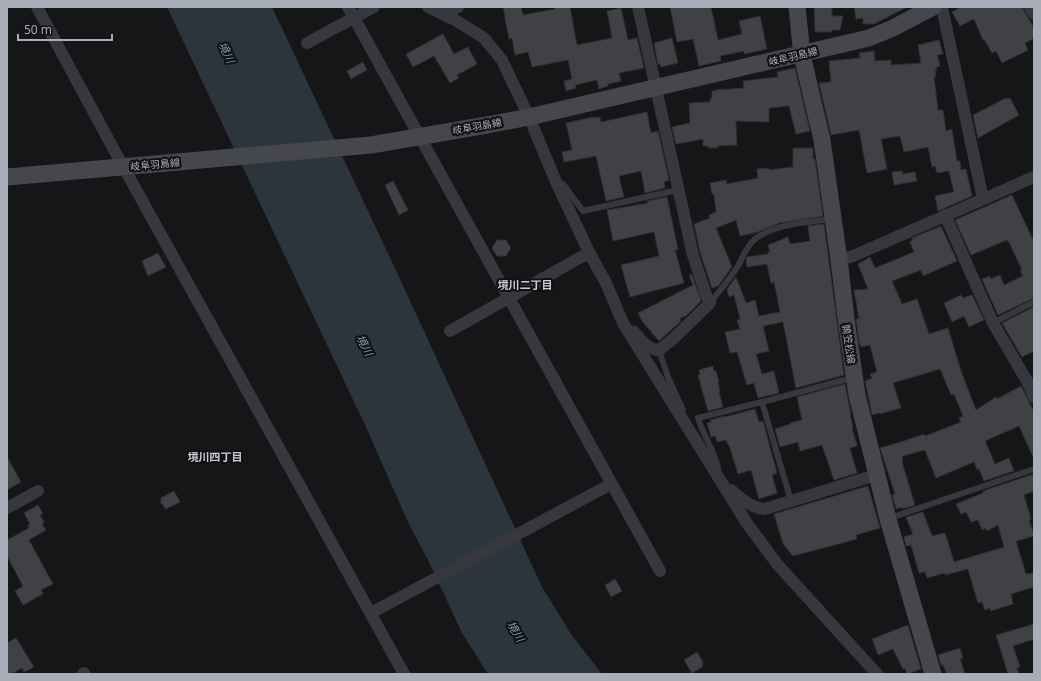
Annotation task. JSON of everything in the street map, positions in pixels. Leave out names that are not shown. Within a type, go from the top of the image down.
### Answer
[{"type":"main road","name":"鶉笠松線","points":[[796,7],[802,55],[822,140],[840,260],[857,395],[876,475],[933,674]]},
{"type":"main road","name":"岐阜羽島線","points":[[7,177],[371,145],[530,117],[656,87],[802,55],[869,38],[893,28],[933,7]]},
{"type":"street","points":[[36,7],[404,674]]},
{"type":"street","points":[[348,7],[660,571]]},
{"type":"street","points":[[306,44],[374,7]]},
{"type":"street","points":[[428,7],[450,10],[484,38],[502,60],[530,117],[557,184],[590,254],[606,283],[623,323],[746,522],[777,564],[877,674]]},
{"type":"street","points":[[623,323],[628,324],[642,341],[654,350],[659,350],[673,339],[710,303],[693,255],[638,7]]},
{"type":"street","points":[[941,7],[983,199]]},
{"type":"street","points":[[1030,7],[1034,14]]},
{"type":"street","points":[[840,260],[853,256],[1034,177]]},
{"type":"street","points":[[945,215],[993,323],[1027,381],[1034,397]]},
{"type":"street","points":[[450,331],[581,257],[590,254]]},
{"type":"street","points":[[724,486],[730,488],[740,498],[756,509],[765,509],[876,475]]},
{"type":"street","points":[[370,614],[611,484]]},
{"type":"street","points":[[7,508],[38,491]]},
{"type":"lane","points":[[557,184],[563,184],[584,211],[678,190]]},
{"type":"lane","points":[[710,303],[738,266],[744,252],[755,240],[770,231],[788,226],[833,219]]},
{"type":"lane","points":[[993,323],[1034,302]]},
{"type":"lane","points":[[659,350],[668,377],[685,414],[680,415]]},
{"type":"lane","points":[[717,474],[718,467],[711,448],[701,430],[698,418],[848,379],[854,379]]},
{"type":"lane","points":[[762,402],[791,502]]},
{"type":"lane","points":[[888,519],[1034,469]]},
{"type":"water","name":"境川","points":[[167,7],[272,7],[400,279],[542,587],[571,634],[602,674],[488,674],[462,633],[430,564],[408,522],[365,425]]},
{"type":"building","points":[[503,7],[521,7],[523,15],[555,9],[555,7],[570,7],[577,45],[612,38],[607,11],[621,8],[628,40],[637,38],[644,68],[619,73],[621,81],[608,84],[608,86],[599,89],[597,80],[575,85],[576,88],[566,91],[564,81],[572,79],[568,60],[532,67],[528,52],[515,55],[512,38],[509,39]]},
{"type":"building","points":[[670,7],[711,7],[718,40],[742,34],[739,21],[760,16],[767,49],[744,54],[744,51],[720,56],[721,61],[699,66],[693,39],[677,42]]},
{"type":"building","points":[[814,7],[832,7],[832,16],[843,16],[840,30],[832,30],[832,32],[815,32]]},
{"type":"building","points":[[854,7],[907,7],[874,24],[863,24],[863,18],[856,19]]},
{"type":"building","points":[[961,7],[1022,7],[1034,28],[1034,38],[1025,43],[1028,50],[1002,63],[996,51],[992,53],[984,39],[983,40],[974,19],[960,26],[952,12]]},
{"type":"building","points":[[443,34],[454,54],[468,47],[477,64],[457,75],[459,78],[450,83],[434,56],[413,67],[406,54]]},
{"type":"building","points":[[672,38],[678,63],[661,67],[660,64],[658,65],[654,43]]},
{"type":"building","points":[[939,40],[943,54],[937,55],[940,66],[936,67],[936,76],[934,77],[938,110],[943,110],[946,131],[952,129],[957,161],[960,161],[961,170],[966,169],[972,196],[938,211],[935,196],[954,192],[949,171],[937,173],[935,166],[932,167],[928,147],[904,152],[900,136],[881,139],[887,169],[867,173],[859,130],[831,135],[819,83],[831,82],[829,61],[860,58],[859,53],[874,51],[875,61],[891,60],[891,65],[921,63],[918,45]]},
{"type":"building","points":[[363,62],[367,70],[351,79],[347,71]]},
{"type":"building","points":[[795,68],[810,131],[796,134],[789,106],[769,108],[769,122],[736,121],[737,145],[709,148],[708,146],[703,146],[703,139],[676,144],[672,127],[690,123],[689,103],[710,102],[710,99],[712,98],[712,91],[744,88],[743,81],[778,77],[777,72]]},
{"type":"building","points":[[1006,98],[1010,98],[1019,115],[978,138],[973,115]]},
{"type":"building","points":[[647,112],[651,133],[658,131],[669,180],[664,182],[665,188],[645,193],[641,171],[619,176],[624,197],[606,201],[596,156],[564,162],[562,152],[572,150],[566,123],[593,117],[600,117],[601,122]]},
{"type":"building","points":[[793,148],[813,148],[813,159],[815,159],[823,216],[779,223],[758,232],[740,236],[736,220],[716,228],[732,267],[718,286],[712,288],[700,252],[694,224],[710,218],[709,215],[716,212],[714,194],[712,194],[710,183],[726,180],[727,184],[758,178],[757,169],[768,168],[769,170],[793,167]]},
{"type":"building","points":[[902,171],[903,174],[915,172],[917,181],[894,185],[892,172]]},
{"type":"building","points":[[393,181],[408,210],[399,215],[385,185]]},
{"type":"building","points":[[1012,195],[1034,242],[1034,298],[998,315],[982,279],[990,276],[991,279],[1000,275],[1004,285],[1023,276],[1020,271],[1022,270],[1007,240],[971,255],[955,220]]},
{"type":"building","points":[[667,197],[678,249],[675,250],[684,283],[630,297],[621,265],[659,256],[654,232],[613,241],[607,210],[648,203],[647,201]]},
{"type":"building","points":[[824,224],[844,375],[796,388],[783,322],[763,326],[769,351],[756,354],[762,374],[774,371],[779,393],[758,398],[754,383],[747,385],[737,352],[730,353],[725,332],[740,329],[737,320],[740,319],[734,295],[729,297],[727,289],[736,277],[746,303],[755,300],[759,316],[780,312],[774,282],[771,283],[767,264],[747,267],[747,257],[768,254],[768,252],[770,252],[768,245],[788,237],[790,244],[810,241],[808,226]]},
{"type":"building","points":[[941,226],[957,261],[923,276],[921,270],[892,281],[902,304],[917,299],[929,334],[948,328],[961,371],[976,410],[996,397],[997,399],[1021,386],[1034,412],[1034,459],[1019,426],[985,441],[995,464],[1009,458],[1014,471],[984,481],[974,462],[936,478],[925,450],[902,456],[902,462],[915,505],[903,509],[903,507],[896,509],[892,495],[895,494],[880,448],[924,434],[925,436],[961,422],[959,418],[963,416],[954,394],[951,395],[940,369],[893,383],[901,408],[872,415],[865,381],[872,378],[870,374],[877,372],[870,345],[861,347],[859,342],[856,319],[859,319],[854,290],[868,289],[858,264],[870,257],[875,268],[914,252],[910,242],[913,240],[912,238]]},
{"type":"building","points":[[497,240],[506,240],[511,248],[506,256],[497,256],[492,248]]},
{"type":"building","points":[[158,253],[166,267],[148,276],[142,261]]},
{"type":"building","points":[[689,275],[692,275],[701,301],[686,316],[680,318],[681,321],[659,341],[642,321],[638,313],[693,285]]},
{"type":"building","points":[[961,295],[963,298],[972,295],[984,320],[969,327],[964,316],[952,322],[944,303]]},
{"type":"building","points":[[1034,307],[1034,351],[1022,357],[1002,323]]},
{"type":"building","points":[[713,366],[719,382],[719,392],[723,407],[708,411],[698,375],[700,375],[699,370]]},
{"type":"building","points":[[845,384],[851,414],[852,428],[857,446],[850,448],[857,473],[834,480],[822,445],[800,451],[798,442],[780,447],[775,429],[802,420],[797,397]]},
{"type":"building","points":[[755,409],[759,422],[763,421],[777,473],[772,475],[777,493],[759,499],[751,470],[738,474],[726,440],[717,442],[715,436],[711,437],[707,423],[711,422],[710,420]]},
{"type":"building","points":[[7,457],[21,482],[7,490]]},
{"type":"building","points":[[1034,474],[1034,491],[1024,495],[1034,536],[1016,541],[1026,574],[1034,573],[1034,587],[1011,594],[1013,604],[991,611],[990,608],[985,610],[982,602],[978,603],[968,569],[927,578],[925,572],[919,573],[911,545],[906,546],[904,537],[913,534],[906,517],[923,512],[932,536],[945,533],[954,562],[1004,547],[998,525],[987,531],[985,528],[982,530],[978,520],[971,522],[966,512],[961,514],[956,504],[983,493],[983,491]]},
{"type":"building","points":[[868,486],[880,528],[856,535],[857,539],[793,556],[783,544],[774,514]]},
{"type":"building","points":[[174,491],[180,502],[166,509],[161,503],[161,498]]},
{"type":"building","points":[[38,505],[43,514],[40,515],[44,522],[42,524],[46,530],[29,540],[53,584],[41,590],[43,594],[23,605],[15,591],[23,586],[7,556],[7,540],[29,528],[28,525],[30,524],[24,513]]},
{"type":"building","points":[[615,579],[622,591],[611,597],[605,585]]},
{"type":"building","points":[[1034,624],[1034,639],[1013,646],[1020,667],[1017,668],[1019,674],[1008,674],[996,635]]},
{"type":"building","points":[[908,625],[921,669],[907,674],[893,649],[878,655],[872,639]]},
{"type":"building","points":[[16,638],[34,667],[24,672],[22,668],[11,674],[7,674],[7,643]]},
{"type":"building","points":[[960,648],[963,658],[960,659],[965,674],[947,674],[943,665],[941,665],[938,655]]},
{"type":"building","points":[[697,652],[703,662],[702,667],[692,673],[684,660]]},
{"type":"district","name":"境川二丁目","points":[[525,284]]},
{"type":"district","name":"境川四丁目","points":[[215,456]]}]
